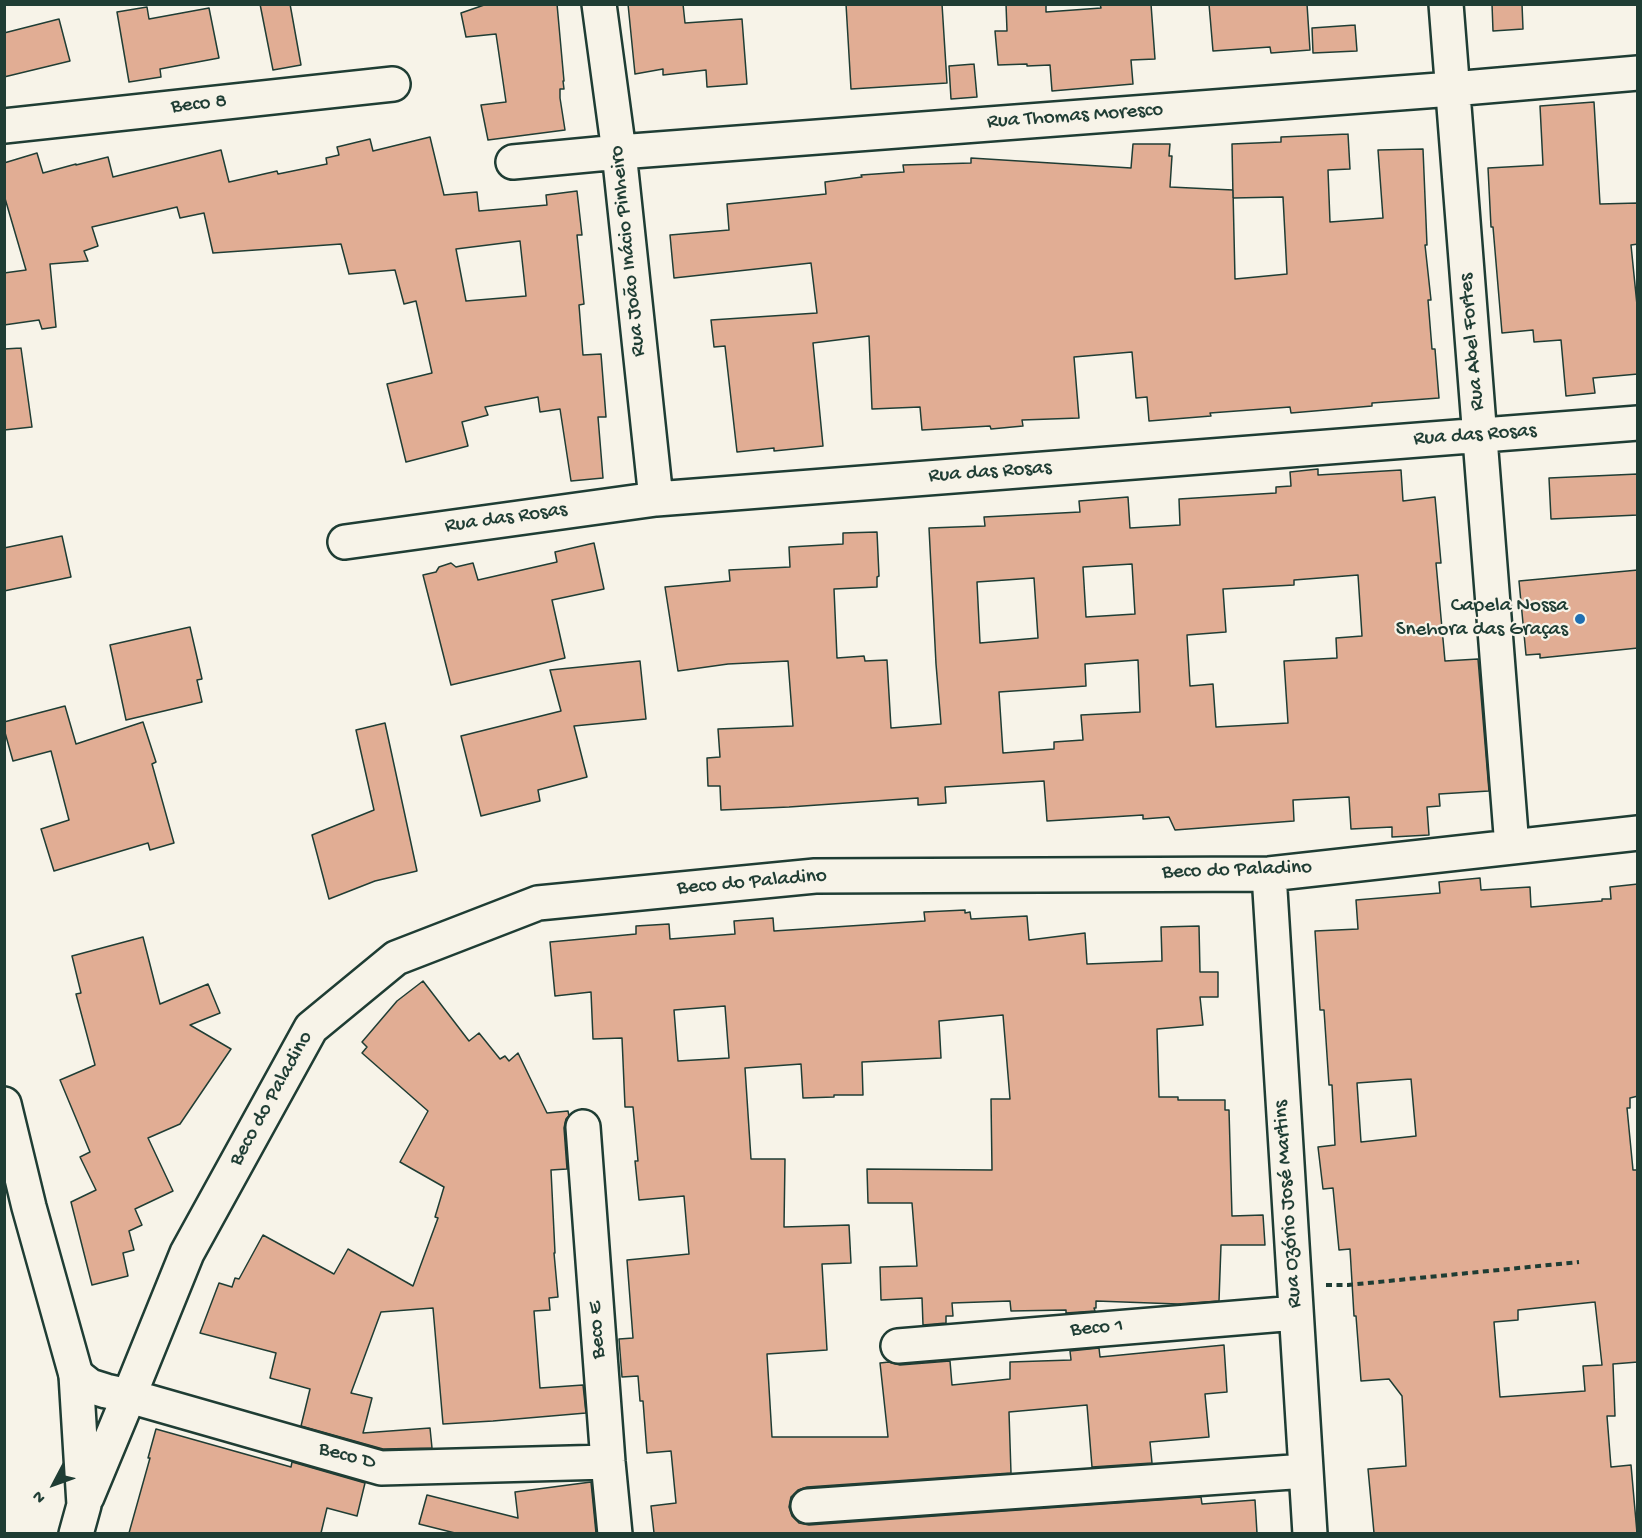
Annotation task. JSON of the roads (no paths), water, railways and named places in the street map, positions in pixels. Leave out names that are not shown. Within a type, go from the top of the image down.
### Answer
[{"type":"street","name":"Rua João Inácio Pinheiro","points":[[599,4],[618,152],[656,499]]},
{"type":"street","name":"Rua Abel Fortes","points":[[1446,4],[1512,847]]},
{"type":"street","name":"Rua Thomas Moresco","points":[[513,162],[1638,73]]},
{"type":"street","name":"Beco 8","points":[[4,126],[393,84]]},
{"type":"street","name":"Rua das Rosas","points":[[345,542],[656,499],[1638,423]]},
{"type":"street","name":"Beco do Paladino","points":[[80,1519],[187,1253],[311,1028],[396,958],[538,903],[827,876],[1269,874],[1638,833]]},
{"type":"street","name":"Rua Ozório José Martins","points":[[1269,874],[1310,1533]]},
{"type":"street","points":[[4,1104],[29,1207],[76,1375],[80,1519]]},
{"type":"street","name":"Beco E","points":[[583,1127],[615,1533]]},
{"type":"street","name":"Beco 1","points":[[898,1346],[1295,1299]]},
{"type":"street","name":"Beco D","points":[[76,1375],[90,1386],[381,1468],[608,1462]]},
{"type":"street","points":[[808,1506],[1306,1471]]},
{"type":"place","name":"Capela Nossa Snehora das Graças","points":[[1580,619]]}]
